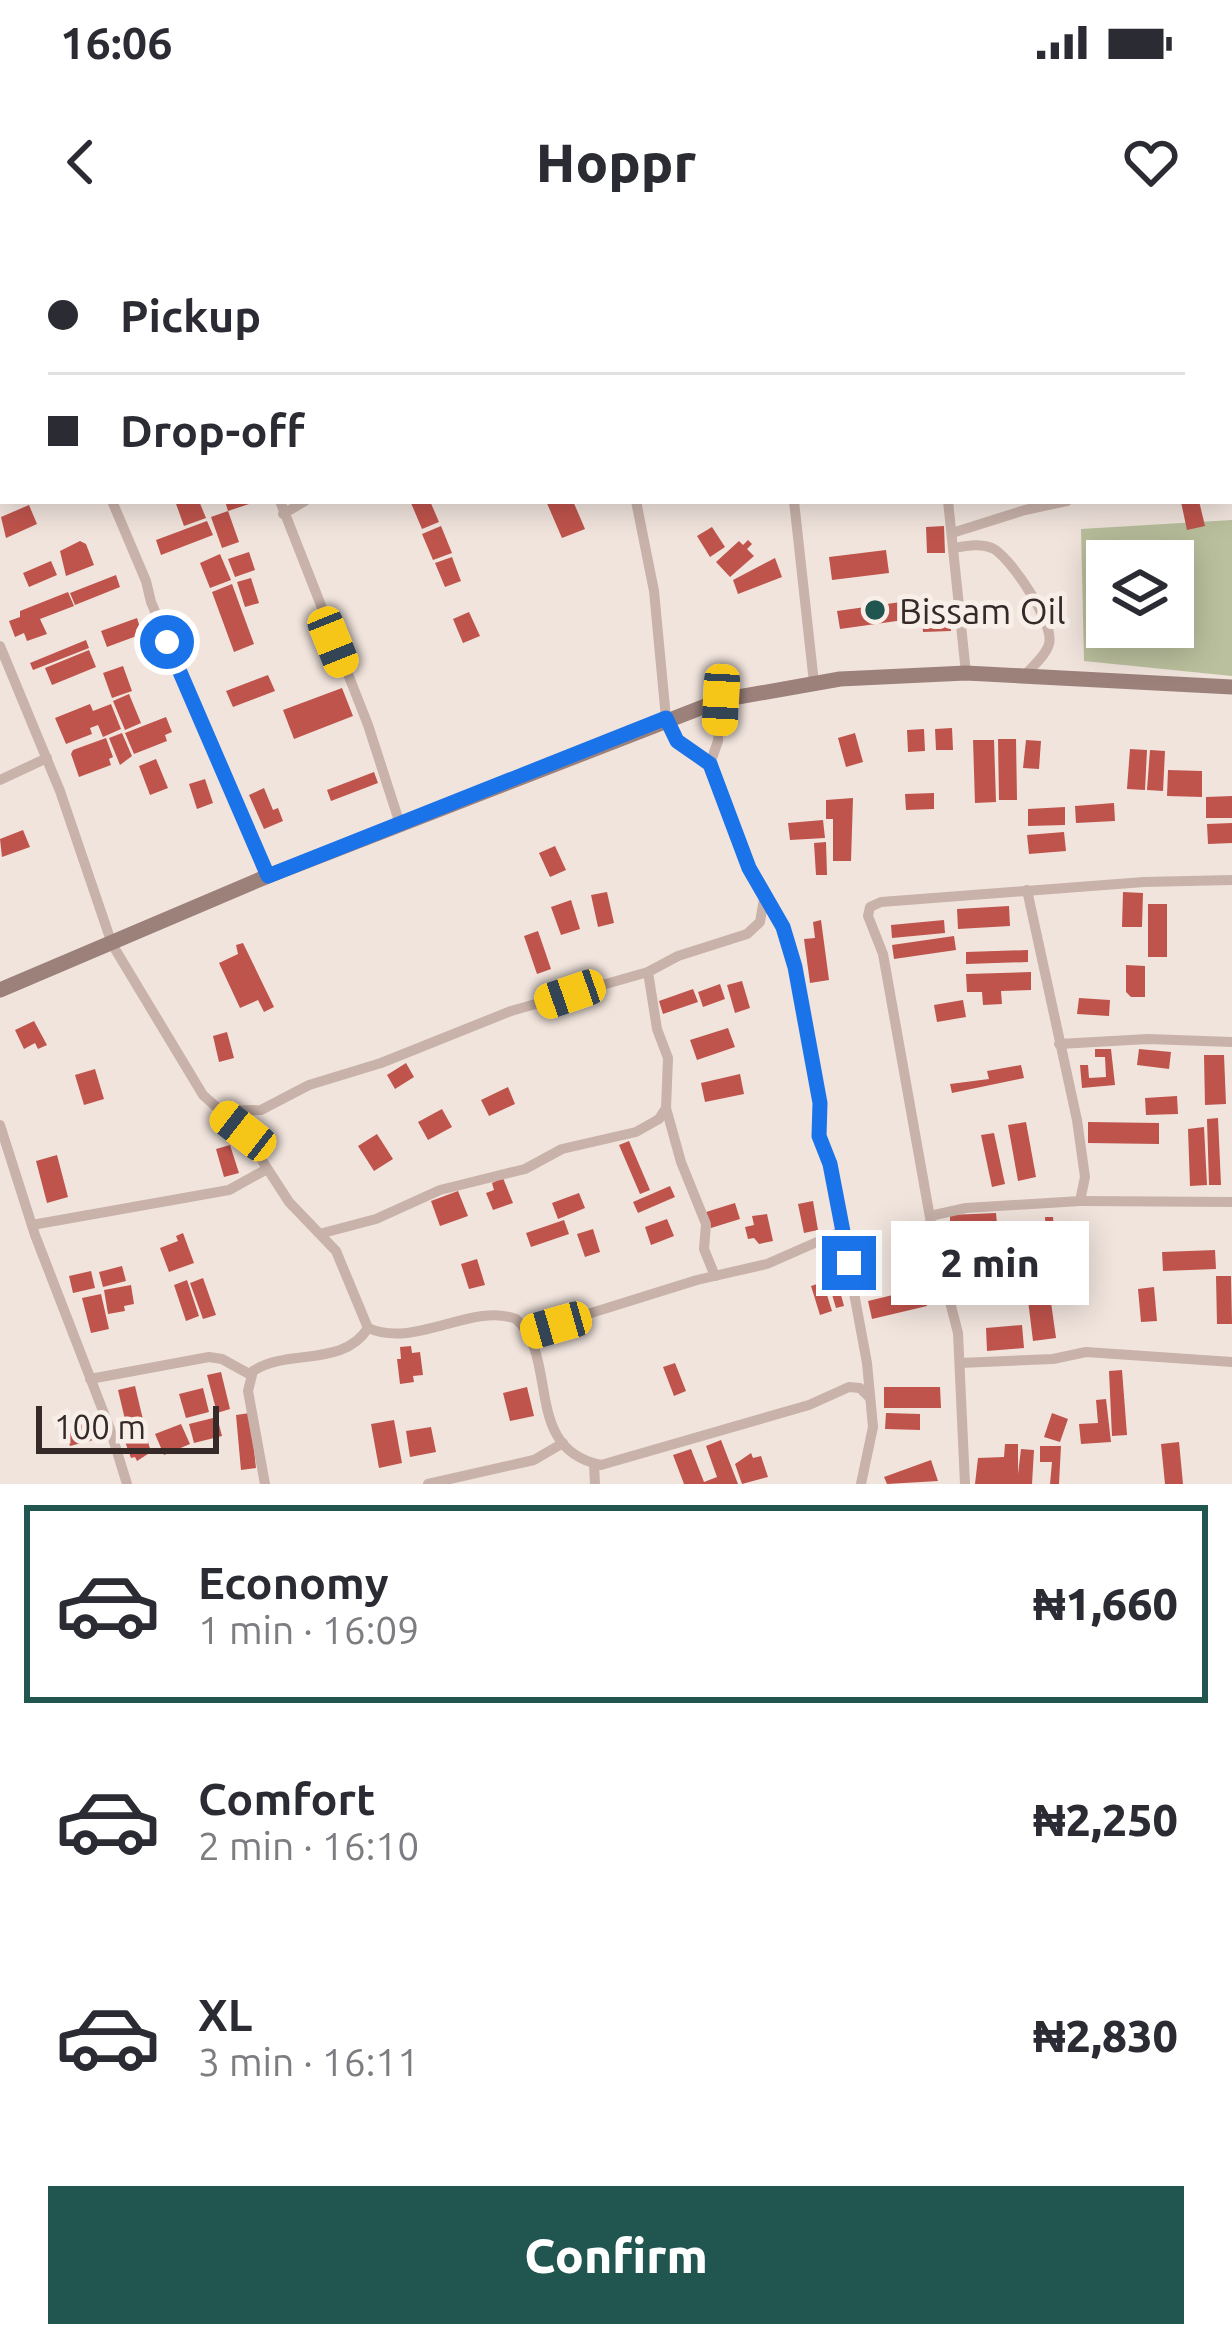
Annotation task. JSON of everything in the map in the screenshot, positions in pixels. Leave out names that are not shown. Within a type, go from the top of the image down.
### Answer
[{"type":"main road","points":[[0,990],[268,876],[721,700],[814,683],[966,673],[1232,687]]},
{"type":"street","points":[[113,504],[268,876]]},
{"type":"street","points":[[637,504],[655,591],[666,718],[677,741],[710,764],[764,899],[783,927],[795,967],[820,1103],[819,1136],[830,1164],[870,1398],[873,1427],[861,1484]]},
{"type":"street","points":[[794,504],[814,683]]},
{"type":"street","points":[[947,504],[966,673]]},
{"type":"street","points":[[952,533],[1053,504]]},
{"type":"street","points":[[281,507],[368,725],[400,824]]},
{"type":"street","points":[[953,548],[974,545],[1004,556],[1042,613],[1050,628],[1050,643],[1026,674]]},
{"type":"street","points":[[0,646],[100,899],[112,944],[194,1082],[243,1131],[304,1220],[323,1233],[344,1265],[368,1328]]},
{"type":"street","points":[[710,764],[718,741],[721,700]]},
{"type":"street","points":[[0,780],[47,758]]},
{"type":"street","points":[[965,1484],[958,1333],[930,1216],[883,954],[868,916],[870,907],[916,898],[1232,880]]},
{"type":"street","points":[[1027,890],[1080,1139],[1085,1177],[1080,1201]]},
{"type":"street","points":[[218,1111],[261,1110],[309,1085],[381,1064],[511,1011],[648,972],[756,928],[764,899]]},
{"type":"street","points":[[648,972],[656,1029],[668,1058],[666,1108],[706,1224],[704,1250],[715,1276]]},
{"type":"street","points":[[1059,1044],[1148,1039],[1232,1042]]},
{"type":"street","points":[[323,1233],[376,1219],[440,1190],[525,1169],[562,1149],[636,1132],[666,1108]]},
{"type":"street","points":[[0,1125],[127,1484]]},
{"type":"street","points":[[32,1225],[229,1190],[267,1169]]},
{"type":"street","points":[[930,1216],[966,1208],[1080,1201],[1232,1202]]},
{"type":"street","points":[[527,1333],[767,1264],[842,1232]]},
{"type":"street","points":[[368,1328],[406,1333],[500,1315],[516,1318],[527,1333],[553,1431],[593,1464],[609,1465],[676,1446],[808,1405],[849,1387],[860,1388],[870,1398]]},
{"type":"street","points":[[264,1484],[248,1391],[251,1375],[261,1366],[344,1348],[357,1342],[368,1328]]},
{"type":"street","points":[[960,1363],[1054,1359],[1086,1352],[1232,1362]]},
{"type":"street","points":[[90,1379],[209,1357],[251,1375]]},
{"type":"street","points":[[428,1484],[534,1460],[563,1443]]},
{"type":"street","points":[[593,1464],[595,1484]]},
{"type":"green space","points":[[1232,520],[1232,676],[1084,661],[1081,529]]},
{"type":"building","points":[[176,504],[200,504],[206,518],[184,526]]},
{"type":"building","points":[[411,504],[431,504],[439,522],[422,529]]},
{"type":"building","points":[[547,504],[574,504],[585,529],[562,538]]},
{"type":"building","points":[[1181,504],[1200,504],[1205,526],[1187,530]]},
{"type":"building","points":[[29,505],[37,524],[6,538],[1,517]]},
{"type":"building","points":[[228,511],[239,542],[222,548],[211,517]]},
{"type":"building","points":[[207,521],[213,535],[161,555],[156,540]]},
{"type":"building","points":[[441,526],[452,553],[433,560],[422,534]]},
{"type":"building","points":[[944,526],[945,553],[927,553],[926,527]]},
{"type":"building","points":[[712,527],[725,547],[710,557],[697,536]]},
{"type":"building","points":[[748,540],[752,544],[747,549],[754,556],[730,577],[716,562],[739,541],[743,545]]},
{"type":"building","points":[[80,541],[86,544],[94,565],[66,576],[60,551]]},
{"type":"building","points":[[886,550],[889,573],[832,580],[829,557]]},
{"type":"building","points":[[249,552],[255,570],[235,577],[228,559]]},
{"type":"building","points":[[220,554],[231,580],[210,588],[200,563]]},
{"type":"building","points":[[452,557],[461,581],[445,587],[435,563]]},
{"type":"building","points":[[775,558],[782,577],[738,594],[733,580]]},
{"type":"building","points":[[51,561],[57,575],[29,587],[23,573]]},
{"type":"building","points":[[116,575],[120,587],[75,605],[70,593]]},
{"type":"building","points":[[251,578],[259,603],[245,607],[237,582]]},
{"type":"building","points":[[232,584],[254,644],[234,652],[212,592]]},
{"type":"building","points":[[68,592],[74,606],[40,619],[47,634],[27,641],[24,633],[15,637],[9,621],[20,617],[20,611]]},
{"type":"building","points":[[908,601],[911,619],[840,629],[837,611]]},
{"type":"building","points":[[469,612],[480,636],[463,643],[453,619]]},
{"type":"building","points":[[950,614],[951,631],[923,632],[922,616]]},
{"type":"building","points":[[137,618],[142,634],[107,647],[101,631]]},
{"type":"building","points":[[86,640],[89,648],[33,670],[30,663]]},
{"type":"building","points":[[89,650],[96,667],[52,685],[45,668]]},
{"type":"building","points":[[123,666],[132,691],[112,698],[103,673]]},
{"type":"building","points":[[268,675],[275,691],[233,707],[226,691]]},
{"type":"building","points":[[342,688],[353,716],[294,739],[283,710]]},
{"type":"building","points":[[129,694],[141,723],[125,730],[113,701]]},
{"type":"building","points":[[90,704],[93,711],[111,704],[121,729],[103,737],[98,725],[90,728],[92,734],[66,744],[55,718]]},
{"type":"building","points":[[166,717],[172,732],[165,735],[167,741],[134,754],[125,733]]},
{"type":"building","points":[[952,728],[953,750],[936,750],[935,729]]},
{"type":"building","points":[[924,729],[925,751],[908,752],[907,730]]},
{"type":"building","points":[[122,733],[132,756],[120,765],[109,738]]},
{"type":"building","points":[[855,733],[863,762],[846,767],[838,738]]},
{"type":"building","points":[[106,738],[111,765],[79,777],[73,750]]},
{"type":"building","points":[[998,739],[1016,739],[1017,800],[999,800]]},
{"type":"building","points":[[973,740],[994,740],[996,802],[975,803]]},
{"type":"building","points":[[1026,740],[1041,741],[1039,769],[1023,768]]},
{"type":"building","points":[[1130,749],[1147,750],[1145,790],[1127,789]]},
{"type":"building","points":[[1150,750],[1165,751],[1163,791],[1147,790]]},
{"type":"building","points":[[156,759],[168,788],[150,795],[139,766]]},
{"type":"building","points":[[1168,770],[1202,771],[1202,797],[1167,796]]},
{"type":"building","points":[[374,772],[378,783],[331,801],[327,790]]},
{"type":"building","points":[[205,779],[213,803],[197,809],[189,784]]},
{"type":"building","points":[[264,788],[283,821],[264,829],[249,795]]},
{"type":"building","points":[[934,793],[934,809],[906,810],[905,794]]},
{"type":"building","points":[[1232,796],[1232,818],[1206,818],[1206,797]]},
{"type":"building","points":[[853,798],[851,861],[833,861],[833,819],[826,819],[826,800]]},
{"type":"building","points":[[1114,803],[1115,821],[1076,823],[1075,806]]},
{"type":"building","points":[[1065,807],[1065,825],[1028,826],[1028,809]]},
{"type":"building","points":[[823,820],[825,838],[790,840],[788,823]]},
{"type":"building","points":[[1232,823],[1232,843],[1208,844],[1207,824]]},
{"type":"building","points":[[23,830],[30,847],[2,857],[0,839]]},
{"type":"building","points":[[1064,832],[1066,851],[1029,854],[1027,835]]},
{"type":"building","points":[[826,842],[827,875],[816,875],[814,843]]},
{"type":"building","points":[[555,846],[566,870],[550,877],[539,853]]},
{"type":"building","points":[[607,892],[614,923],[598,927],[591,895]]},
{"type":"building","points":[[1123,892],[1143,893],[1142,927],[1122,927]]},
{"type":"building","points":[[571,900],[580,929],[561,935],[551,907]]},
{"type":"building","points":[[1148,904],[1167,904],[1167,957],[1148,957]]},
{"type":"building","points":[[1009,906],[1010,926],[958,929],[957,909]]},
{"type":"building","points":[[821,920],[829,980],[810,983],[804,939],[815,938],[813,922]]},
{"type":"building","points":[[944,920],[945,933],[892,938],[891,925]]},
{"type":"building","points":[[538,931],[551,969],[537,974],[524,936]]},
{"type":"building","points":[[954,936],[956,950],[894,959],[892,945]]},
{"type":"building","points":[[243,943],[274,1007],[264,1012],[258,1000],[240,1008],[219,963],[238,954],[236,945]]},
{"type":"building","points":[[1028,950],[1028,962],[966,964],[966,952]]},
{"type":"building","points":[[1126,965],[1145,966],[1145,997],[1126,992]]},
{"type":"building","points":[[1031,972],[1031,990],[1001,991],[1002,1004],[983,1005],[982,992],[967,992],[966,974]]},
{"type":"building","points":[[742,981],[750,1008],[735,1013],[727,985]]},
{"type":"building","points":[[720,984],[725,999],[703,1007],[698,992]]},
{"type":"building","points":[[693,989],[698,1002],[663,1014],[659,1001]]},
{"type":"building","points":[[1079,998],[1110,1000],[1109,1016],[1077,1014]]},
{"type":"building","points":[[963,1000],[966,1017],[937,1022],[934,1005]]},
{"type":"building","points":[[34,1021],[47,1045],[38,1049],[35,1043],[24,1049],[15,1030]]},
{"type":"building","points":[[728,1028],[735,1047],[697,1060],[690,1040]]},
{"type":"building","points":[[227,1032],[234,1058],[219,1062],[213,1036]]},
{"type":"building","points":[[1095,1049],[1111,1049],[1115,1085],[1082,1088],[1080,1065],[1088,1065],[1089,1078],[1106,1077],[1105,1057],[1095,1057]]},
{"type":"building","points":[[1139,1049],[1171,1052],[1169,1069],[1137,1065]]},
{"type":"building","points":[[1204,1055],[1224,1055],[1226,1104],[1205,1105]]},
{"type":"building","points":[[406,1063],[414,1077],[395,1089],[387,1075]]},
{"type":"building","points":[[1021,1065],[1024,1078],[952,1093],[950,1084],[989,1079],[987,1071]]},
{"type":"building","points":[[95,1069],[104,1099],[84,1105],[75,1075]]},
{"type":"building","points":[[740,1074],[744,1094],[705,1102],[701,1083]]},
{"type":"building","points":[[508,1087],[515,1104],[489,1116],[481,1100]]},
{"type":"building","points":[[1177,1096],[1178,1114],[1146,1115],[1145,1098]]},
{"type":"building","points":[[442,1109],[452,1127],[428,1140],[418,1122]]},
{"type":"building","points":[[1218,1118],[1221,1185],[1209,1185],[1207,1119]]},
{"type":"building","points":[[1026,1122],[1036,1177],[1018,1181],[1008,1125]]},
{"type":"building","points":[[1088,1122],[1159,1123],[1159,1144],[1088,1143]]},
{"type":"building","points":[[1204,1127],[1207,1185],[1190,1186],[1188,1129]]},
{"type":"building","points":[[994,1133],[1005,1184],[992,1187],[981,1135]]},
{"type":"building","points":[[377,1134],[393,1159],[374,1171],[358,1146]]},
{"type":"building","points":[[629,1141],[650,1190],[640,1194],[619,1145]]},
{"type":"building","points":[[230,1145],[239,1173],[224,1177],[216,1149]]},
{"type":"building","points":[[57,1155],[68,1197],[47,1203],[36,1161]]},
{"type":"building","points":[[503,1178],[513,1203],[493,1210],[486,1193]]},
{"type":"building","points":[[670,1186],[675,1197],[638,1213],[633,1202]]},
{"type":"building","points":[[458,1191],[468,1216],[440,1226],[431,1201]]},
{"type":"building","points":[[579,1193],[585,1208],[558,1219],[552,1203]]},
{"type":"building","points":[[813,1201],[818,1230],[804,1233],[798,1204]]},
{"type":"building","points":[[735,1203],[740,1219],[711,1228],[706,1212]]},
{"type":"building","points":[[996,1213],[997,1224],[950,1225],[950,1215]]},
{"type":"building","points":[[767,1214],[773,1241],[759,1244],[748,1239],[745,1227],[754,1225],[752,1216]]},
{"type":"building","points":[[1045,1217],[1053,1217],[1057,1269],[1048,1270]]},
{"type":"building","points":[[667,1219],[674,1236],[651,1245],[645,1227]]},
{"type":"building","points":[[564,1220],[569,1234],[531,1247],[526,1233]]},
{"type":"building","points":[[593,1229],[600,1252],[585,1257],[577,1234]]},
{"type":"building","points":[[183,1233],[194,1263],[169,1272],[160,1248],[178,1241],[176,1236]]},
{"type":"building","points":[[1215,1250],[1216,1269],[1163,1271],[1162,1252]]},
{"type":"building","points":[[477,1259],[485,1285],[469,1289],[461,1264]]},
{"type":"building","points":[[832,1261],[844,1306],[836,1308],[823,1264]]},
{"type":"building","points":[[122,1266],[126,1281],[103,1287],[99,1272]]},
{"type":"building","points":[[91,1271],[95,1288],[73,1293],[69,1276]]},
{"type":"building","points":[[996,1275],[997,1286],[954,1289],[953,1279]]},
{"type":"building","points":[[1216,1276],[1231,1276],[1232,1324],[1217,1324]]},
{"type":"building","points":[[203,1278],[216,1315],[203,1319],[190,1283]]},
{"type":"building","points":[[187,1280],[199,1316],[186,1321],[174,1285]]},
{"type":"building","points":[[1048,1281],[1056,1338],[1033,1341],[1026,1284]]},
{"type":"building","points":[[823,1282],[832,1311],[820,1315],[811,1286]]},
{"type":"building","points":[[131,1285],[134,1304],[108,1314],[104,1290]]},
{"type":"building","points":[[1154,1287],[1157,1321],[1141,1322],[1138,1289]]},
{"type":"building","points":[[922,1288],[927,1306],[872,1319],[868,1301]]},
{"type":"building","points":[[998,1288],[999,1299],[963,1303],[962,1292]]},
{"type":"building","points":[[101,1294],[109,1329],[91,1333],[82,1298]]},
{"type":"building","points":[[1022,1325],[1024,1348],[987,1351],[986,1328]]},
{"type":"building","points":[[411,1346],[412,1353],[420,1352],[423,1375],[400,1384],[400,1347]]},
{"type":"building","points":[[675,1363],[686,1391],[674,1396],[663,1367]]},
{"type":"building","points":[[1122,1370],[1127,1435],[1112,1436],[1109,1371]]},
{"type":"building","points":[[221,1372],[230,1409],[217,1413],[207,1375]]},
{"type":"building","points":[[135,1386],[145,1428],[128,1432],[118,1390]]},
{"type":"building","points":[[527,1387],[534,1416],[510,1421],[503,1393]]},
{"type":"building","points":[[884,1387],[940,1387],[941,1408],[884,1408]]},
{"type":"building","points":[[203,1388],[209,1412],[186,1418],[179,1394]]},
{"type":"building","points":[[1106,1399],[1111,1442],[1081,1444],[1079,1424],[1098,1423],[1096,1400]]},
{"type":"building","points":[[250,1413],[256,1468],[241,1470],[236,1415]]},
{"type":"building","points":[[886,1413],[920,1414],[920,1430],[885,1429]]},
{"type":"building","points":[[1052,1413],[1068,1419],[1060,1442],[1044,1437]]},
{"type":"building","points":[[95,1414],[101,1438],[70,1446],[63,1423]]},
{"type":"building","points":[[217,1417],[222,1436],[194,1443],[189,1424]]},
{"type":"building","points":[[394,1420],[402,1463],[379,1468],[371,1424]]},
{"type":"building","points":[[181,1424],[190,1444],[164,1455],[155,1434]]},
{"type":"building","points":[[431,1427],[436,1452],[410,1457],[406,1431]]},
{"type":"building","points":[[145,1432],[151,1452],[137,1461],[131,1458],[124,1439]]},
{"type":"building","points":[[721,1440],[738,1484],[684,1484],[673,1455],[691,1449],[704,1482],[717,1477],[706,1446]]},
{"type":"building","points":[[1179,1442],[1183,1484],[1165,1484],[1161,1444]]},
{"type":"building","points":[[1005,1444],[1018,1444],[1018,1474],[1021,1449],[1034,1450],[1032,1484],[975,1484],[978,1458],[1004,1457]]},
{"type":"building","points":[[1040,1446],[1061,1446],[1059,1484],[1050,1484],[1052,1462],[1040,1462]]},
{"type":"building","points":[[751,1453],[753,1458],[761,1456],[768,1477],[742,1484],[735,1464]]},
{"type":"building","points":[[931,1460],[938,1481],[887,1484],[884,1477]]},
{"type":"place","name":"Bissam Oil","points":[[875,610]]},
{"type":"route","points":[[167,642],[268,876],[666,718],[677,741],[710,764],[749,868],[783,927],[820,1103],[819,1136],[830,1164],[849,1263]]}]
